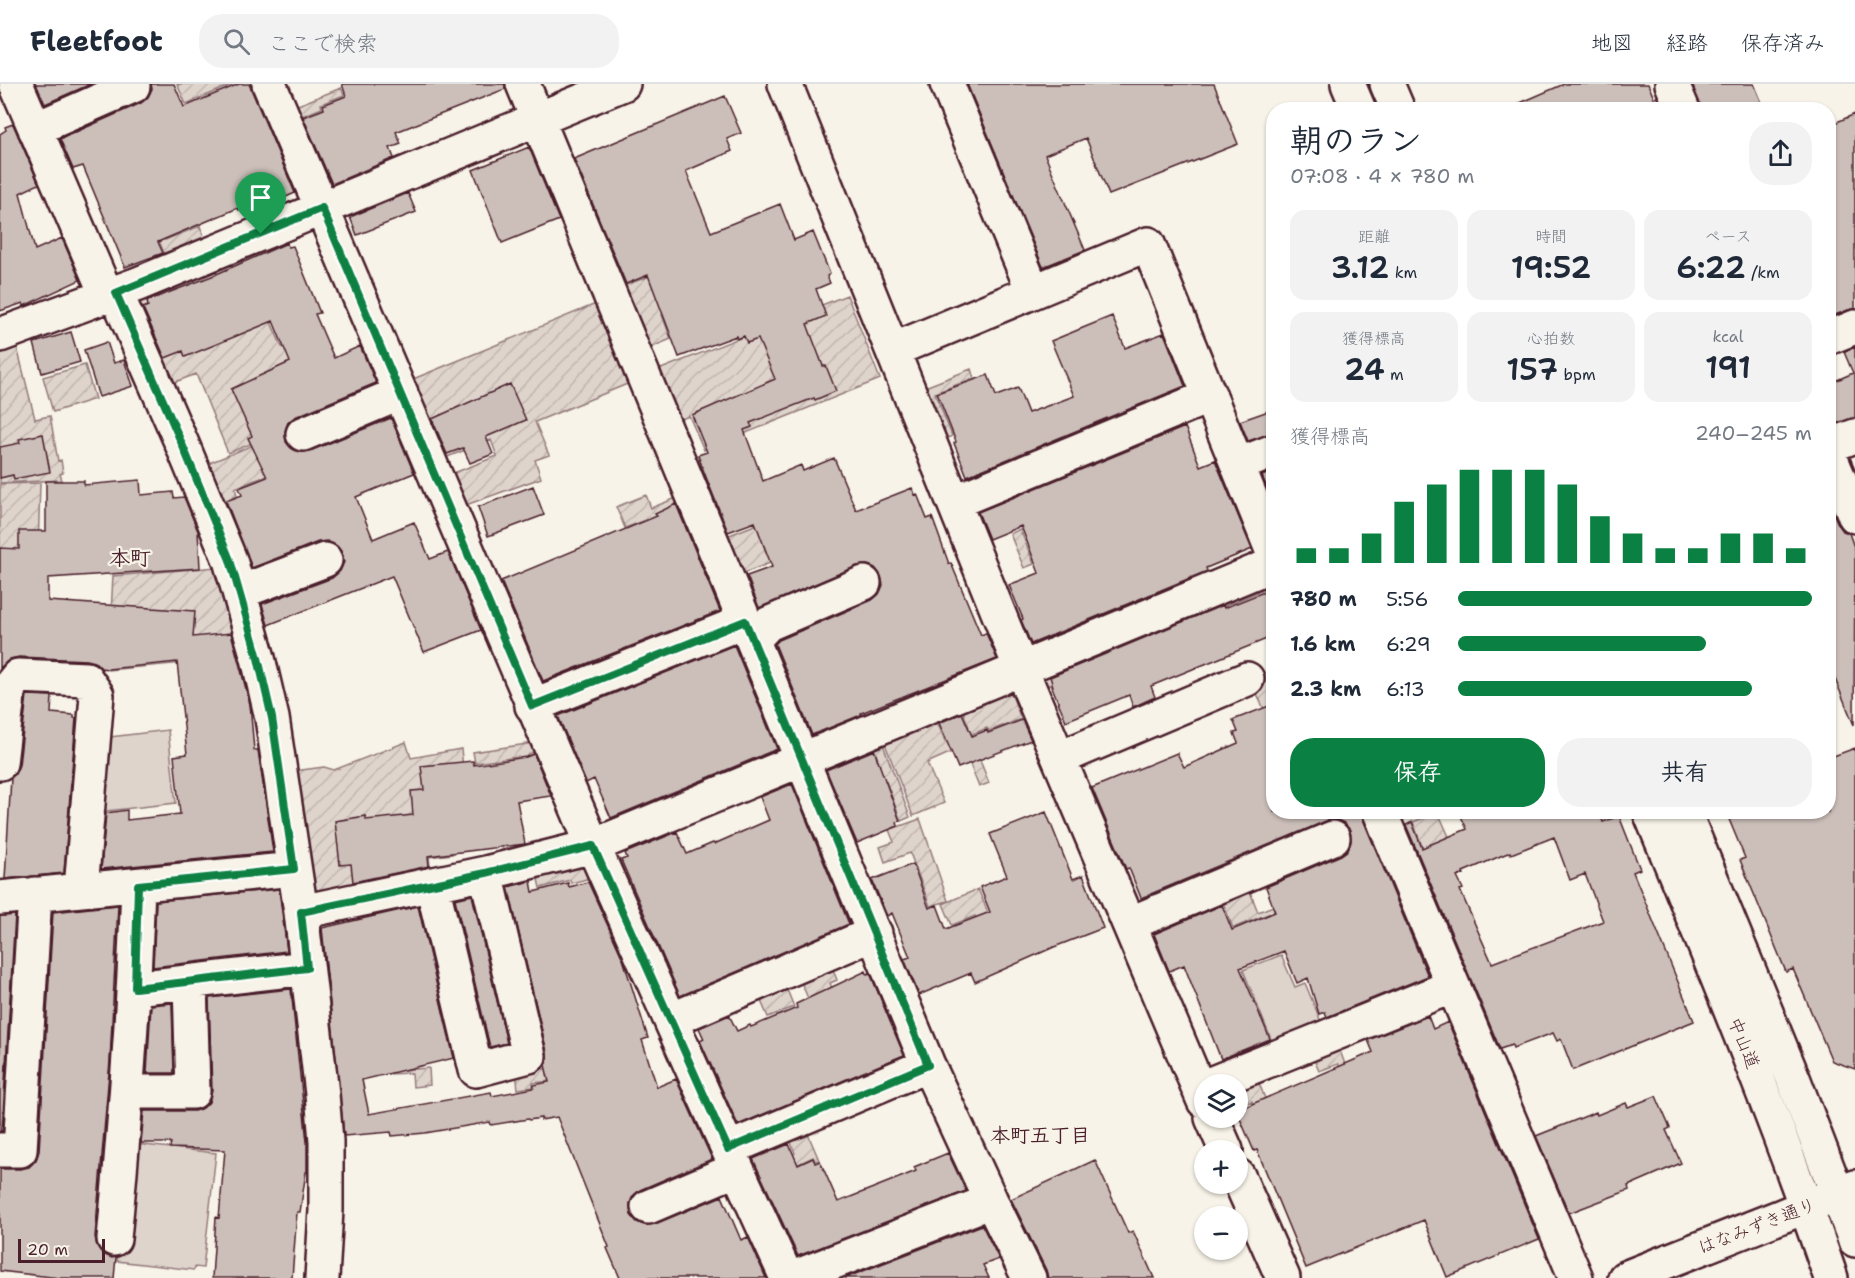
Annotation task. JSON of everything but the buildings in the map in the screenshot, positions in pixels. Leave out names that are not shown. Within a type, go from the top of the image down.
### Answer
[{"type":"main road","points":[[16,84],[204,496],[230,560],[258,658],[272,718],[301,912],[322,1094],[326,1142],[326,1210],[321,1278]]},
{"type":"main road","points":[[269,84],[532,706],[783,1276],[991,1201]]},
{"type":"main road","points":[[523,84],[928,1065],[1029,1278]]},
{"type":"main road","points":[[0,335],[112,294],[623,84]]},
{"type":"main road","points":[[785,84],[1021,669],[1129,924],[1196,1074]]},
{"type":"main road","points":[[947,84],[1033,291]]},
{"type":"main road","points":[[1348,84],[1356,102]]},
{"type":"main road","points":[[1387,84],[1395,102]]},
{"type":"main road","points":[[1672,84],[1680,102]]},
{"type":"main road","points":[[35,129],[133,87]]},
{"type":"main road","points":[[893,350],[1148,244],[1266,535]]},
{"type":"main road","points":[[1836,335],[1855,327]]},
{"type":"main road","points":[[303,434],[401,393]]},
{"type":"main road","points":[[954,502],[1210,396]]},
{"type":"main road","points":[[1836,443],[1855,436]]},
{"type":"main road","points":[[1238,465],[1266,454]]},
{"type":"main road","points":[[1836,471],[1855,516]]},
{"type":"main road","points":[[240,592],[324,560]]},
{"type":"main road","points":[[301,912],[486,873],[593,846],[1266,567]]},
{"type":"main road","points":[[532,706],[768,624],[864,583]]},
{"type":"main road","points":[[0,763],[9,687],[18,675],[86,679],[97,696],[81,889]]},
{"type":"main road","points":[[1060,758],[1247,679]]},
{"type":"main road","points":[[1383,819],[1576,1278]]},
{"type":"main road","name":"中山道","points":[[1653,819],[1764,1092],[1831,1278]]},
{"type":"main road","name":"中山道","points":[[1687,819],[1793,1078],[1847,1191],[1855,1240]]},
{"type":"main road","points":[[1129,924],[1333,838]]},
{"type":"main road","points":[[0,898],[294,869]]},
{"type":"main road","points":[[432,884],[476,1070],[529,1056],[486,873]]},
{"type":"main road","points":[[114,1239],[128,1092],[135,988],[138,885]]},
{"type":"main road","points":[[0,1150],[20,1150],[34,894]]},
{"type":"main road","points":[[671,1020],[875,933]]},
{"type":"main road","points":[[135,988],[307,968]]},
{"type":"main road","points":[[128,1092],[193,1092],[190,981]]},
{"type":"main road","points":[[1248,1077],[1453,986]]},
{"type":"main road","points":[[648,1208],[732,1159],[928,1065]]},
{"type":"main road","name":"はなみずき通り","points":[[1625,1278],[1847,1191]]},
{"type":"main road","points":[[1246,1194],[1283,1278]]},
{"type":"shaded area","points":[[177,84],[234,84],[186,104]]},
{"type":"shaded area","points":[[341,88],[344,95],[321,104],[322,108],[302,116],[304,120],[299,122],[293,107]]},
{"type":"shaded area","points":[[133,176],[146,194],[165,240],[200,226],[204,237],[164,253]]},
{"type":"shaded area","points":[[711,253],[684,307],[662,315],[671,339],[642,351],[618,288]]},
{"type":"shaded area","points":[[242,258],[282,347],[295,342],[326,413],[228,453],[196,374],[170,384],[137,310],[140,302]]},
{"type":"shaded area","points":[[847,295],[880,379],[704,450],[689,416],[671,423],[651,373]]},
{"type":"shaded area","points":[[603,301],[637,380],[535,422],[549,455],[535,460],[541,478],[463,506],[449,475],[497,456],[491,440],[442,459],[406,382]]},
{"type":"shaded area","points":[[17,347],[35,419],[50,416],[58,461],[61,460],[62,480],[0,483],[0,353]]},
{"type":"shaded area","points":[[85,365],[95,399],[53,412],[43,377]]},
{"type":"shaded area","points":[[971,369],[974,378],[935,393],[952,436],[946,439],[925,387]]},
{"type":"shaded area","points":[[297,427],[316,473],[283,469],[235,488],[237,495],[217,504],[202,466]]},
{"type":"shaded area","points":[[40,483],[36,620],[0,619],[0,484]]},
{"type":"shaded area","points":[[646,495],[651,508],[684,495],[690,512],[650,527],[646,520],[625,528],[616,507]]},
{"type":"shaded area","points":[[765,521],[763,544],[767,555],[775,553],[778,560],[741,574],[727,536]]},
{"type":"shaded area","points":[[1020,529],[1034,564],[1024,568],[1010,534]]},
{"type":"shaded area","points":[[217,567],[250,657],[108,670],[113,576]]},
{"type":"shaded area","points":[[1262,580],[1266,589],[1061,673],[1063,680],[1047,686],[1041,671]]},
{"type":"shaded area","points":[[1266,674],[1266,714],[1251,680]]},
{"type":"shaded area","points":[[1008,685],[1021,719],[989,731],[987,728],[970,735],[989,783],[979,787],[963,747],[927,763],[944,803],[913,816],[882,736],[934,714],[945,741],[969,727],[960,704]]},
{"type":"shaded area","points":[[168,730],[176,803],[97,812],[102,738]]},
{"type":"shaded area","points":[[881,739],[910,817],[901,821],[886,781],[844,792],[834,765],[817,772],[856,749],[864,770],[880,765],[872,742]]},
{"type":"shaded area","points":[[406,742],[411,758],[461,749],[469,824],[449,827],[452,854],[429,857],[431,876],[313,897],[294,771],[324,767],[334,770]]},
{"type":"shaded area","points":[[534,743],[537,751],[529,754],[535,769],[543,767],[549,782],[527,786],[522,777],[518,757],[475,763],[473,752]]},
{"type":"shaded area","points":[[920,819],[948,901],[930,906],[910,853],[885,862],[880,847],[894,842],[889,830]]},
{"type":"shaded area","points":[[1420,819],[1441,819],[1451,841],[1423,849],[1413,822]]},
{"type":"shaded area","points":[[581,864],[588,868],[591,878],[571,883],[570,880],[540,888],[537,875]]},
{"type":"shaded area","points":[[1247,884],[1258,912],[1273,906],[1283,908],[1233,928],[1220,895]]},
{"type":"shaded area","points":[[978,889],[997,934],[985,939],[975,916],[952,925],[943,904]]},
{"type":"shaded area","points":[[1281,955],[1295,987],[1305,983],[1324,1029],[1275,1049],[1243,970]]},
{"type":"shaded area","points":[[831,964],[837,980],[830,983],[834,993],[810,1003],[799,977]]},
{"type":"shaded area","points":[[784,982],[794,1007],[768,1017],[758,994]]},
{"type":"shaded area","points":[[1338,1045],[1346,1067],[1341,1069],[1338,1064],[1319,1071],[1312,1055]]},
{"type":"shaded area","points":[[429,1068],[430,1085],[413,1087],[412,1073],[388,1074],[388,1071]]},
{"type":"shaded area","points":[[550,1068],[551,1081],[533,1083],[533,1087],[518,1089],[516,1072]]},
{"type":"shaded area","points":[[1257,1078],[1266,1101],[1254,1106],[1252,1101],[1248,1103],[1248,1082]]},
{"type":"shaded area","points":[[805,1127],[819,1160],[815,1161],[813,1157],[790,1168],[786,1157],[795,1153],[788,1135]]},
{"type":"shaded area","points":[[135,1144],[216,1153],[203,1268],[195,1267],[194,1270],[117,1261]]},
{"type":"district","name":"本町","points":[[130,558]]},
{"type":"district","name":"本町五丁目","points":[[1040,1135]]},
{"type":"route","points":[[322,208],[532,706],[745,621],[928,1065],[728,1149],[593,846],[486,873],[301,912],[307,968],[135,988],[138,885],[294,869],[272,718],[240,592],[230,560],[182,444],[116,293],[261,234],[322,208]]}]
